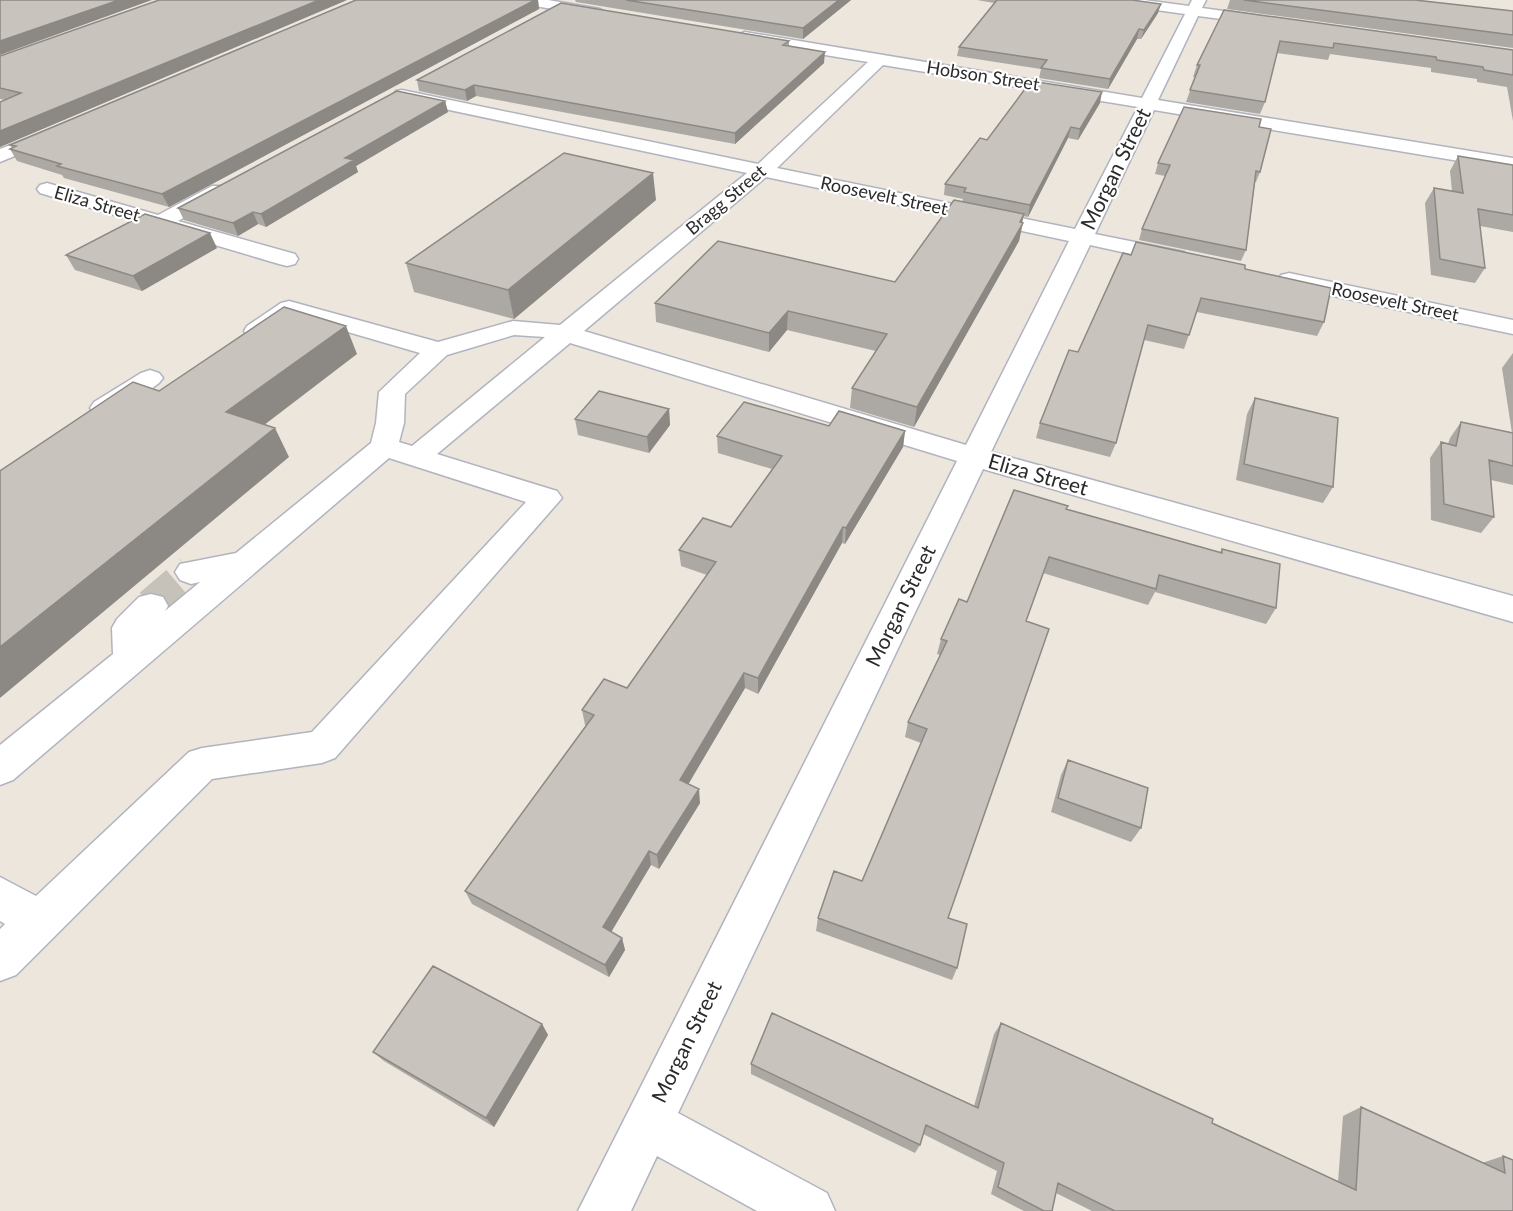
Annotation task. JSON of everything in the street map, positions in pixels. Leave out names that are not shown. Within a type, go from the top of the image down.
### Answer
[{"type":"street","points":[[523,0],[566,3],[617,16]]},
{"type":"street","points":[[1113,0],[1196,6],[1276,22]]},
{"type":"street","points":[[540,17],[566,3]]},
{"type":"street","name":"Morgan Street","points":[[604,1211],[1196,6]]},
{"type":"street","name":"Hobson Street","points":[[732,35],[1149,102],[1513,164]]},
{"type":"street","name":"Bragg Street","points":[[0,768],[246,562],[564,333],[762,171],[880,59]]},
{"type":"street","name":"Roosevelt Street","points":[[417,83],[391,97],[1200,261]]},
{"type":"street","points":[[0,156],[66,128]]},
{"type":"street","points":[[160,222],[232,183]]},
{"type":"street","name":"Eliza Street","points":[[47,189],[287,259]]},
{"type":"street","name":"Roosevelt Street","points":[[1269,276],[1513,327]]},
{"type":"street","points":[[241,341],[289,308],[438,350]]},
{"type":"street","name":"Eliza Street","points":[[438,350],[513,328],[564,333],[974,457],[1513,609]]},
{"type":"street","points":[[0,959],[202,764],[322,747],[548,498],[399,452],[390,423],[392,392],[438,350]]},
{"type":"street","points":[[80,422],[150,378]]},
{"type":"street","points":[[191,572],[246,562]]},
{"type":"street","points":[[129,660],[129,627],[151,606]]},
{"type":"street","points":[[0,897],[39,922]]},
{"type":"street","points":[[647,1123],[808,1211]]},
{"type":"building","points":[[0,0],[119,0],[0,41]]},
{"type":"building","points":[[159,0],[319,0],[0,131],[0,102],[21,93],[0,88],[0,56]]},
{"type":"building","points":[[356,0],[535,0],[162,194],[57,166],[61,164],[10,149],[16,146],[10,145]]},
{"type":"building","points":[[626,0],[839,0],[803,28]]},
{"type":"building","points":[[997,0],[1132,0],[1161,4],[1144,30],[1139,29],[1110,79],[1041,68],[1047,60],[959,47]]},
{"type":"building","points":[[1244,0],[1415,0],[1513,11],[1513,35]]},
{"type":"building","points":[[561,3],[789,41],[783,45],[825,52],[735,133],[474,85],[465,90],[417,80]]},
{"type":"building","points":[[1224,10],[1513,50],[1513,75],[1484,70],[1483,67],[1437,60],[1436,57],[1334,43],[1333,48],[1280,41],[1265,102],[1190,90],[1200,65],[1197,65]]},
{"type":"building","points":[[1031,81],[1102,92],[1080,129],[1071,127],[1030,205],[964,192],[966,188],[945,184],[980,138],[987,140]]},
{"type":"building","points":[[397,91],[445,101],[345,158],[354,160],[261,214],[253,212],[233,223],[178,208]]},
{"type":"building","points":[[1184,107],[1261,119],[1259,127],[1271,129],[1260,172],[1256,171],[1246,250],[1142,229],[1170,165],[1158,163]]},
{"type":"building","points":[[564,153],[653,173],[508,290],[406,263]]},
{"type":"building","points":[[1458,156],[1513,165],[1513,215],[1478,209],[1485,268],[1440,259],[1434,188],[1463,193]]},
{"type":"building","points":[[954,200],[1024,214],[1020,222],[1023,223],[917,407],[852,388],[887,334],[788,311],[769,333],[655,303],[718,241],[895,282]]},
{"type":"building","points":[[145,214],[210,233],[133,276],[66,255]]},
{"type":"building","points":[[1136,242],[1245,265],[1245,269],[1331,288],[1324,322],[1201,298],[1189,335],[1148,325],[1116,443],[1040,423],[1069,350],[1078,352],[1123,253],[1131,255]]},
{"type":"building","points":[[284,307],[346,326],[226,412],[275,428],[0,647],[0,471],[133,382],[159,391]]},
{"type":"building","points":[[599,391],[669,409],[647,437],[575,419]]},
{"type":"building","points":[[1255,398],[1338,418],[1333,487],[1244,464]]},
{"type":"building","points":[[744,402],[829,426],[839,411],[905,431],[846,528],[843,527],[758,678],[744,673],[680,780],[699,789],[657,855],[649,851],[603,927],[622,938],[605,965],[465,891],[594,715],[582,710],[604,679],[627,688],[716,562],[679,550],[703,518],[731,527],[782,456],[717,436]]},
{"type":"building","points":[[1461,422],[1513,433],[1513,466],[1489,460],[1494,517],[1444,504],[1441,442],[1456,446]]},
{"type":"building","points":[[1014,490],[1068,506],[1066,509],[1222,553],[1222,549],[1280,564],[1276,608],[1159,575],[1156,589],[1049,557],[1026,621],[1049,629],[948,918],[967,924],[957,968],[818,918],[834,871],[862,881],[927,729],[908,722],[947,641],[941,639],[959,599],[967,602]]},
{"type":"building","points":[[1068,760],[1148,788],[1141,828],[1058,798]]},
{"type":"building","points":[[433,966],[542,1024],[486,1118],[373,1052]]},
{"type":"building","points":[[772,1013],[978,1108],[1001,1023],[1213,1119],[1212,1123],[1356,1190],[1361,1107],[1505,1173],[1503,1156],[1513,1160],[1513,1211],[1115,1211],[1058,1183],[1052,1211],[1044,1211],[998,1187],[1004,1163],[926,1125],[920,1145],[751,1064]]},
{"type":"tunnel","points":[[151,606],[191,572]]}]
